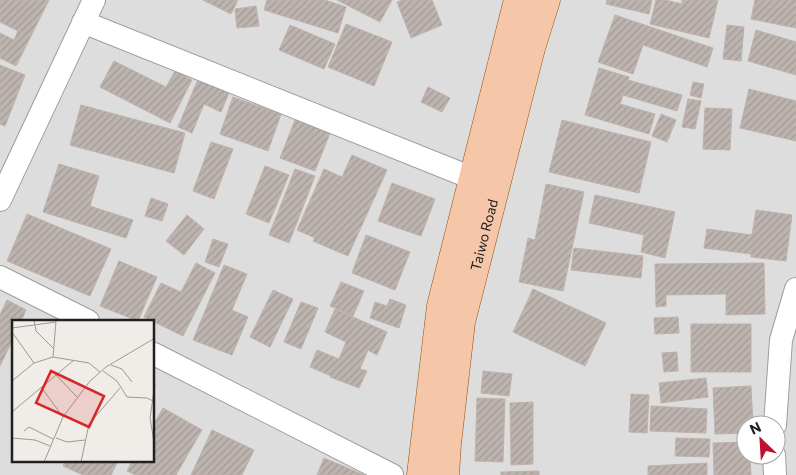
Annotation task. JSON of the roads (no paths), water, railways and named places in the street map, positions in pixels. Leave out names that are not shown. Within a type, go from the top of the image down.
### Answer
[{"type":"main road","name":"Taiwo Road","points":[[421,475],[441,306],[518,0]]},
{"type":"main road","name":"Taiwo Road","points":[[445,475],[461,322],[531,48],[546,0]]},
{"type":"street","points":[[0,200],[94,0]]},
{"type":"street","points":[[83,22],[472,178]]},
{"type":"street","points":[[0,276],[86,320]]},
{"type":"street","points":[[776,415],[781,340],[796,289]]},
{"type":"street","points":[[155,355],[392,475]]}]
